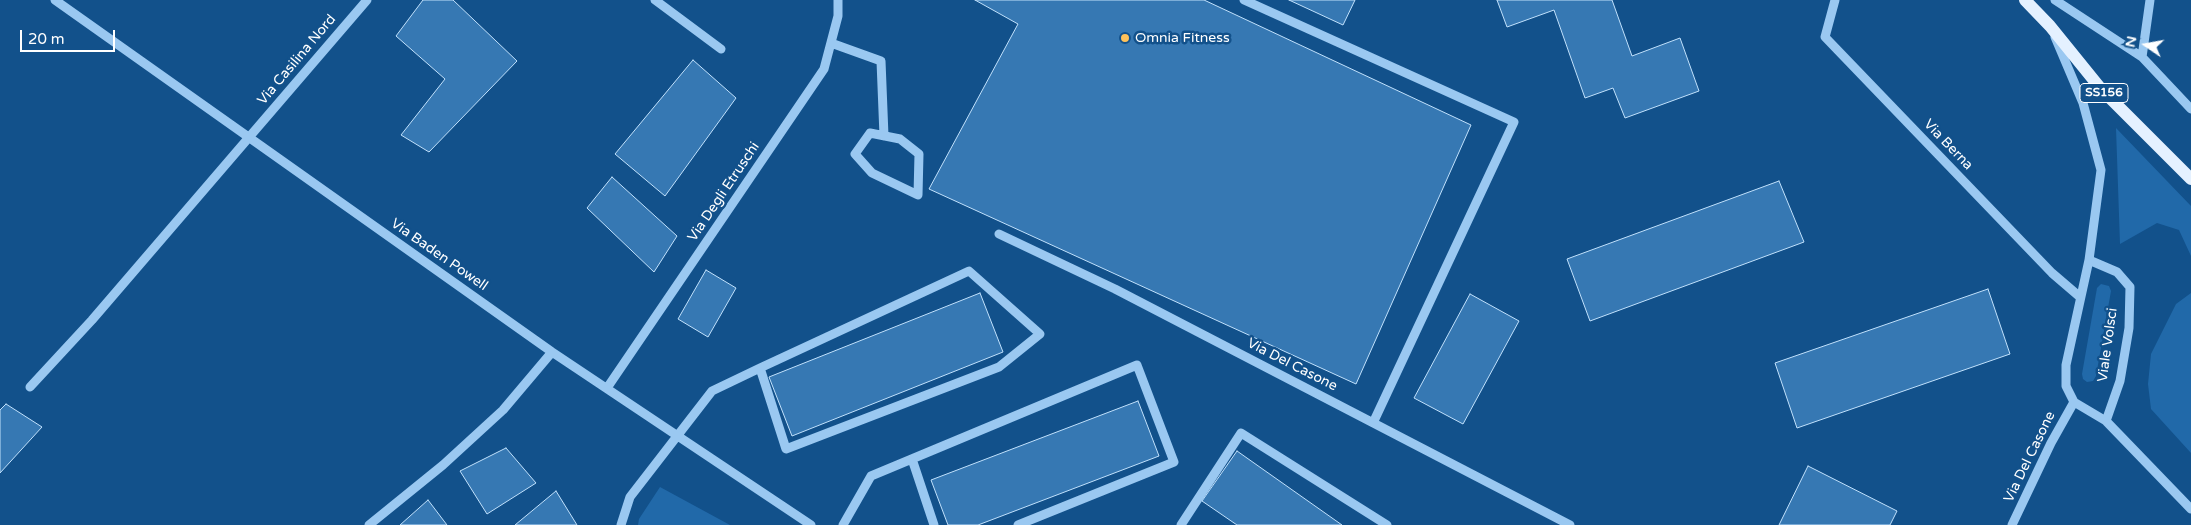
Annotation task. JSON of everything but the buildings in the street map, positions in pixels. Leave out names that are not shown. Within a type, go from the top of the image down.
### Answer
[{"type":"main road","name":"SS156","points":[[2025,0],[2050,26],[2101,89],[2191,179]]},
{"type":"street","name":"Via Baden Powell","points":[[55,0],[552,352],[811,525]]},
{"type":"street","name":"Via Casilina Nord","points":[[30,387],[92,320],[367,0]]},
{"type":"street","points":[[655,0],[721,49]]},
{"type":"street","name":"Via Degli Etruschi","points":[[607,388],[824,69],[838,16],[838,0]]},
{"type":"street","points":[[1244,0],[1514,122],[1373,423]]},
{"type":"street","name":"Via Berna","points":[[1835,0],[1825,37],[2046,266],[2080,297]]},
{"type":"street","points":[[2055,0],[2142,58],[2191,109]]},
{"type":"street","points":[[2142,58],[2150,0]]},
{"type":"street","points":[[2050,26],[2083,103],[2101,170],[2089,260],[2066,365],[2066,386],[2074,402],[2106,421],[2191,509]]},
{"type":"street","points":[[831,43],[881,61],[884,136]]},
{"type":"street","points":[[870,133],[884,136],[900,139],[919,154],[918,195],[872,173],[855,154],[870,133]]},
{"type":"street","name":"Via Del Casone","points":[[999,234],[1115,289],[1570,525]]},
{"type":"street","name":"Viale Volsci","points":[[2089,260],[2117,272],[2130,287],[2129,328],[2120,381],[2106,421]]},
{"type":"street","points":[[621,525],[630,497],[712,391],[760,368],[969,271],[1040,334],[999,367],[786,450],[760,368]]},
{"type":"street","points":[[369,525],[443,465],[503,410],[552,352]]},
{"type":"street","points":[[843,525],[871,476],[1137,365],[1174,462],[1018,525]]},
{"type":"street","name":"Via Del Casone","points":[[2012,525],[2051,442],[2074,402]]},
{"type":"street","points":[[1182,525],[1241,433],[1387,525]]},
{"type":"street","points":[[912,459],[934,525]]},
{"type":"shaded area","points":[[2116,128],[2191,206],[2191,256],[2179,230],[2157,223],[2120,244]]},
{"type":"shaded area","points":[[2101,284],[2109,286],[2111,291],[2096,376],[2093,381],[2087,382],[2083,379],[2082,374],[2097,288]]},
{"type":"shaded area","points":[[2191,293],[2191,453],[2151,409],[2148,384],[2151,354],[2176,304]]},
{"type":"shaded area","points":[[660,487],[730,525],[638,525],[639,519]]},
{"type":"place","name":"Omnia Fitness","points":[[1125,38]]}]
